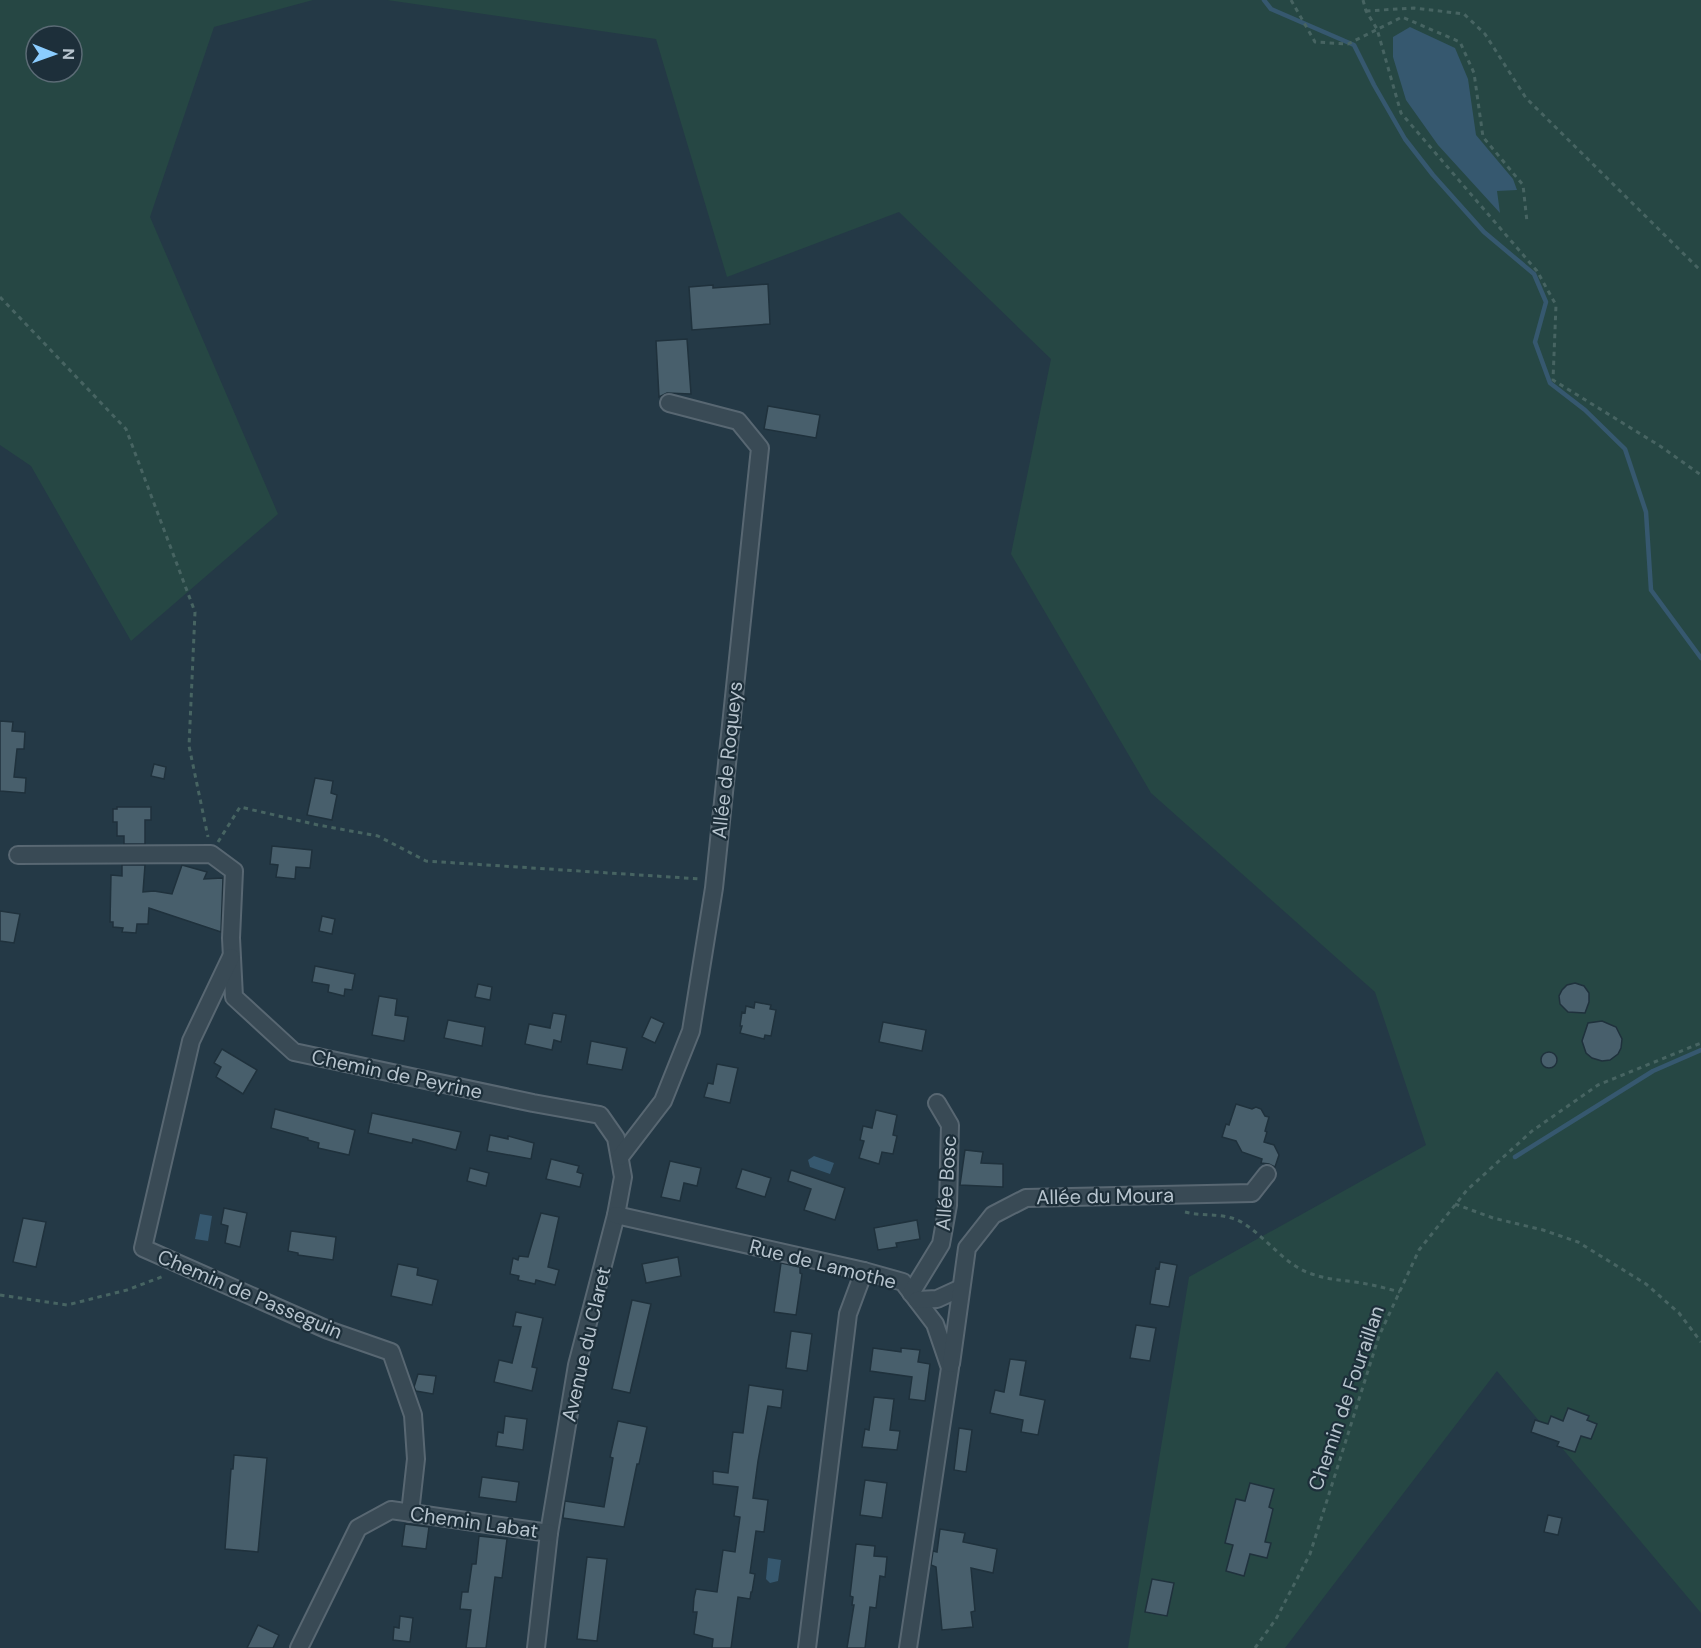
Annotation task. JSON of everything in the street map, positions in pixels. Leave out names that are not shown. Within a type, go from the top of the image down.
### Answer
[{"type":"street","name":"Allée de Roqueys","points":[[620,1157],[663,1101],[691,1031],[714,888],[760,448],[738,421],[669,403]]},
{"type":"street","points":[[18,855],[211,854]]},
{"type":"street","name":"Chemin de Peyrine","points":[[211,854],[234,871],[232,954],[234,997],[294,1052],[533,1103]]},
{"type":"street","name":"Chemin de Passeguin","points":[[232,954],[191,1041],[143,1248],[328,1330],[391,1352],[413,1415],[416,1459],[410,1513]]},
{"type":"street","name":"Avenue du Claret","points":[[533,1103],[600,1115],[616,1138],[623,1177],[616,1215],[577,1365],[549,1533],[536,1648]]},
{"type":"street","name":"Allée Bosc","points":[[914,1297],[941,1244],[948,1205],[950,1125],[937,1103]]},
{"type":"street","name":"Allée du Moura","points":[[950,1368],[967,1248],[993,1215],[1026,1198],[1252,1192],[1268,1174]]},
{"type":"street","name":"Rue de Lamothe","points":[[616,1215],[864,1271],[903,1282],[935,1324],[950,1368],[908,1648]]},
{"type":"street","points":[[807,1648],[848,1314],[864,1271]]},
{"type":"street","points":[[914,1297],[937,1299],[961,1288]]},
{"type":"street","name":"Chemin Labat","points":[[299,1648],[358,1528],[391,1510],[549,1533]]},
{"type":"path","points":[[1291,0],[1315,42],[1348,45],[1402,16],[1460,42],[1474,73],[1483,137],[1523,185],[1527,222]]},
{"type":"path","points":[[1363,0],[1366,11],[1377,28],[1401,113],[1537,271],[1556,304],[1553,380],[1660,446],[1701,475]]},
{"type":"path","points":[[1366,11],[1414,8],[1464,14],[1485,34],[1526,98],[1701,271]]},
{"type":"path","points":[[0,297],[126,429],[167,537],[195,612],[189,746],[211,854]]},
{"type":"path","points":[[211,854],[240,807],[378,836],[426,861],[700,878],[714,888]]},
{"type":"path","name":"Chemin de Fouraillan","points":[[1256,1648],[1276,1619],[1310,1554],[1379,1336],[1419,1251],[1467,1190],[1532,1131],[1598,1085],[1701,1043]]},
{"type":"path","points":[[1169,1194],[1178,1210],[1197,1215],[1221,1215],[1243,1223],[1291,1264],[1308,1273],[1328,1280],[1356,1282],[1400,1292]]},
{"type":"path","points":[[1455,1204],[1493,1218],[1543,1230],[1578,1242],[1646,1284],[1680,1313],[1701,1342]]},
{"type":"path","points":[[0,1295],[67,1305],[127,1290],[186,1267]]},
{"type":"green space","points":[[0,0],[313,0],[214,27],[150,217],[278,514],[131,641],[31,466],[0,445]]},
{"type":"green space","points":[[387,0],[1701,0],[1701,1613],[1497,1371],[1285,1648],[1128,1648],[1189,1277],[1426,1145],[1375,992],[1151,793],[1011,554],[1051,359],[899,212],[727,277],[656,39]]},
{"type":"water","points":[[1410,27],[1455,48],[1468,79],[1476,135],[1513,179],[1517,190],[1497,191],[1500,213],[1438,145],[1406,100],[1393,57],[1393,37]]},
{"type":"water","points":[[814,1156],[834,1163],[830,1174],[810,1167],[808,1160]]},
{"type":"water","points":[[200,1214],[212,1216],[208,1241],[195,1239]]},
{"type":"water","points":[[768,1558],[781,1560],[778,1581],[770,1583],[766,1579]]},
{"type":"building","points":[[768,284],[770,324],[692,330],[689,287],[713,285],[713,288]]},
{"type":"building","points":[[687,339],[691,394],[667,393],[659,397],[656,341]]},
{"type":"building","points":[[768,406],[820,415],[816,438],[764,429]]},
{"type":"building","points":[[0,721],[13,722],[12,731],[25,732],[24,749],[17,749],[14,777],[26,778],[25,793],[0,791]]},
{"type":"building","points":[[154,764],[166,767],[164,779],[151,776]]},
{"type":"building","points":[[315,778],[333,781],[331,793],[337,795],[332,820],[307,815]]},
{"type":"building","points":[[151,807],[151,820],[145,820],[145,844],[124,844],[124,836],[117,836],[117,822],[113,822],[113,809]]},
{"type":"building","points":[[272,846],[312,850],[310,868],[296,867],[295,879],[276,877],[278,865],[270,864]]},
{"type":"building","points":[[122,865],[145,865],[143,892],[172,894],[182,865],[207,872],[204,879],[223,878],[221,932],[149,908],[148,924],[137,924],[136,933],[122,932],[123,928],[113,927],[113,922],[110,922],[111,875],[122,876]]},
{"type":"building","points":[[0,911],[20,914],[14,943],[0,941]]},
{"type":"building","points":[[322,916],[335,919],[332,934],[319,931]]},
{"type":"building","points":[[315,966],[355,974],[352,990],[345,989],[344,996],[328,992],[329,985],[312,982]]},
{"type":"building","points":[[1575,983],[1584,986],[1589,993],[1585,1013],[1568,1012],[1560,1004],[1559,996],[1562,990],[1567,985]]},
{"type":"building","points":[[478,984],[492,987],[490,1000],[475,997]]},
{"type":"building","points":[[379,996],[397,999],[395,1015],[408,1017],[404,1041],[372,1035]]},
{"type":"building","points":[[755,1002],[771,1005],[770,1009],[776,1010],[771,1036],[765,1035],[764,1039],[740,1033],[742,1012],[745,1013],[746,1006],[754,1008]]},
{"type":"building","points":[[553,1013],[566,1015],[561,1042],[554,1040],[552,1050],[525,1044],[529,1024],[550,1028]]},
{"type":"building","points":[[651,1017],[664,1023],[655,1043],[642,1037]]},
{"type":"building","points":[[448,1020],[485,1027],[482,1046],[444,1038]]},
{"type":"building","points":[[1602,1021],[1616,1027],[1622,1039],[1618,1054],[1610,1060],[1602,1061],[1586,1053],[1582,1041],[1588,1023]]},
{"type":"building","points":[[883,1022],[926,1030],[922,1051],[879,1042]]},
{"type":"building","points":[[591,1041],[627,1048],[622,1070],[587,1064]]},
{"type":"building","points":[[222,1049],[257,1070],[243,1094],[216,1077],[221,1067],[214,1063]]},
{"type":"building","points":[[1549,1052],[1557,1060],[1549,1068],[1541,1060]]},
{"type":"building","points":[[717,1064],[738,1068],[730,1103],[704,1097],[708,1083],[713,1084]]},
{"type":"building","points":[[1236,1104],[1252,1109],[1256,1107],[1269,1117],[1264,1142],[1274,1145],[1279,1155],[1275,1167],[1261,1163],[1262,1159],[1242,1152],[1236,1141],[1222,1137]]},
{"type":"building","points":[[275,1109],[355,1130],[349,1155],[318,1148],[319,1143],[308,1140],[308,1138],[271,1128]]},
{"type":"building","points":[[876,1110],[897,1115],[893,1135],[897,1136],[893,1154],[882,1152],[879,1164],[859,1158],[864,1141],[860,1140],[863,1126],[872,1128]]},
{"type":"building","points":[[372,1113],[461,1132],[456,1150],[413,1139],[412,1143],[368,1133]]},
{"type":"building","points":[[490,1135],[508,1139],[508,1136],[534,1143],[531,1159],[487,1151]]},
{"type":"building","points":[[965,1150],[983,1152],[981,1163],[1003,1164],[1003,1187],[960,1185]]},
{"type":"building","points":[[551,1159],[579,1166],[577,1172],[583,1174],[580,1187],[546,1179]]},
{"type":"building","points":[[670,1161],[701,1168],[697,1186],[684,1183],[680,1201],[661,1197]]},
{"type":"building","points":[[470,1168],[489,1173],[486,1186],[467,1181]]},
{"type":"building","points":[[742,1169],[771,1178],[765,1197],[736,1188]]},
{"type":"building","points":[[791,1170],[845,1188],[835,1220],[804,1210],[811,1189],[788,1181]]},
{"type":"building","points":[[224,1208],[247,1213],[240,1247],[225,1243],[228,1226],[221,1224]]},
{"type":"building","points":[[541,1213],[559,1217],[548,1267],[559,1270],[555,1285],[536,1280],[535,1284],[518,1280],[519,1276],[510,1274],[513,1258],[518,1260],[519,1256],[528,1257]]},
{"type":"building","points":[[23,1218],[46,1222],[36,1267],[13,1262]]},
{"type":"building","points":[[917,1220],[920,1239],[896,1243],[897,1247],[878,1250],[874,1228]]},
{"type":"building","points":[[291,1231],[336,1237],[333,1260],[298,1255],[298,1253],[288,1251]]},
{"type":"building","points":[[678,1257],[681,1276],[646,1283],[642,1264]]},
{"type":"building","points":[[1160,1262],[1177,1265],[1169,1307],[1150,1304],[1156,1268],[1159,1269]]},
{"type":"building","points":[[781,1263],[800,1267],[802,1274],[796,1315],[774,1312]]},
{"type":"building","points":[[398,1264],[418,1268],[417,1275],[438,1280],[432,1305],[391,1296]]},
{"type":"building","points":[[632,1300],[651,1304],[630,1393],[612,1389]]},
{"type":"building","points":[[516,1312],[543,1318],[532,1367],[537,1368],[532,1391],[494,1382],[499,1360],[512,1363],[521,1327],[513,1326]]},
{"type":"building","points":[[1136,1325],[1156,1328],[1150,1361],[1130,1358]]},
{"type":"building","points":[[791,1331],[812,1334],[807,1371],[786,1368]]},
{"type":"building","points":[[873,1348],[901,1352],[901,1348],[920,1350],[918,1362],[930,1364],[925,1401],[909,1399],[912,1377],[870,1371]]},
{"type":"building","points":[[1010,1359],[1026,1361],[1020,1395],[1045,1400],[1038,1435],[1021,1432],[1023,1420],[990,1413],[995,1390],[1004,1392]]},
{"type":"building","points":[[418,1374],[436,1376],[433,1394],[416,1391],[414,1387]]},
{"type":"building","points":[[749,1385],[783,1390],[781,1408],[768,1406],[753,1498],[768,1500],[764,1532],[756,1531],[750,1573],[755,1574],[752,1592],[750,1599],[738,1597],[731,1648],[712,1648],[713,1639],[694,1634],[697,1612],[693,1612],[694,1598],[696,1589],[717,1592],[723,1550],[735,1552],[740,1517],[734,1516],[738,1487],[713,1484],[713,1471],[728,1473],[733,1432],[743,1433]]},
{"type":"building","points":[[874,1397],[894,1399],[890,1430],[900,1431],[897,1450],[862,1447],[865,1429],[869,1430]]},
{"type":"building","points":[[1568,1408],[1589,1416],[1587,1420],[1597,1424],[1591,1439],[1581,1436],[1575,1452],[1557,1446],[1559,1442],[1531,1432],[1535,1420],[1548,1424],[1551,1416],[1563,1421]]},
{"type":"building","points":[[505,1416],[527,1419],[523,1450],[496,1446],[498,1432],[503,1433]]},
{"type":"building","points":[[618,1421],[647,1427],[624,1527],[563,1518],[565,1501],[604,1507],[613,1458],[610,1457]]},
{"type":"building","points":[[959,1428],[972,1430],[966,1472],[954,1470]]},
{"type":"building","points":[[234,1455],[267,1458],[258,1552],[225,1549]]},
{"type":"building","points":[[482,1477],[519,1482],[516,1502],[479,1497]]},
{"type":"building","points":[[865,1480],[887,1483],[882,1518],[860,1515]]},
{"type":"building","points":[[1250,1483],[1274,1489],[1269,1507],[1273,1509],[1265,1542],[1271,1543],[1267,1558],[1250,1554],[1244,1576],[1226,1571],[1233,1545],[1225,1543],[1236,1499],[1245,1501]]},
{"type":"building","points":[[1548,1515],[1562,1518],[1558,1535],[1544,1532]]},
{"type":"building","points":[[405,1524],[429,1527],[426,1549],[402,1546]]},
{"type":"building","points":[[940,1529],[965,1533],[963,1542],[997,1549],[993,1573],[971,1568],[975,1611],[971,1612],[973,1627],[942,1630],[936,1567],[931,1565],[933,1551],[937,1552]]},
{"type":"building","points":[[479,1536],[507,1539],[502,1578],[495,1577],[486,1648],[466,1648],[471,1610],[460,1609],[462,1592],[468,1592],[472,1564],[476,1564]]},
{"type":"building","points":[[856,1544],[875,1546],[874,1556],[887,1557],[885,1577],[880,1576],[876,1608],[870,1607],[865,1648],[847,1648],[854,1605],[852,1605],[853,1597],[850,1596]]},
{"type":"building","points":[[587,1557],[607,1559],[597,1641],[577,1639]]},
{"type":"building","points":[[1152,1579],[1174,1583],[1167,1616],[1145,1612]]},
{"type":"building","points":[[400,1616],[413,1618],[410,1642],[393,1640],[394,1627],[399,1628]]},
{"type":"building","points":[[258,1625],[279,1635],[273,1648],[247,1648]]},
{"type":"waterway","points":[[1264,0],[1271,9],[1354,45],[1405,139],[1433,175],[1484,232],[1534,274],[1546,302],[1535,342],[1550,383],[1585,410],[1625,449],[1646,512],[1651,590],[1701,658]]},
{"type":"waterway","points":[[1515,1157],[1653,1071],[1701,1050]]}]
